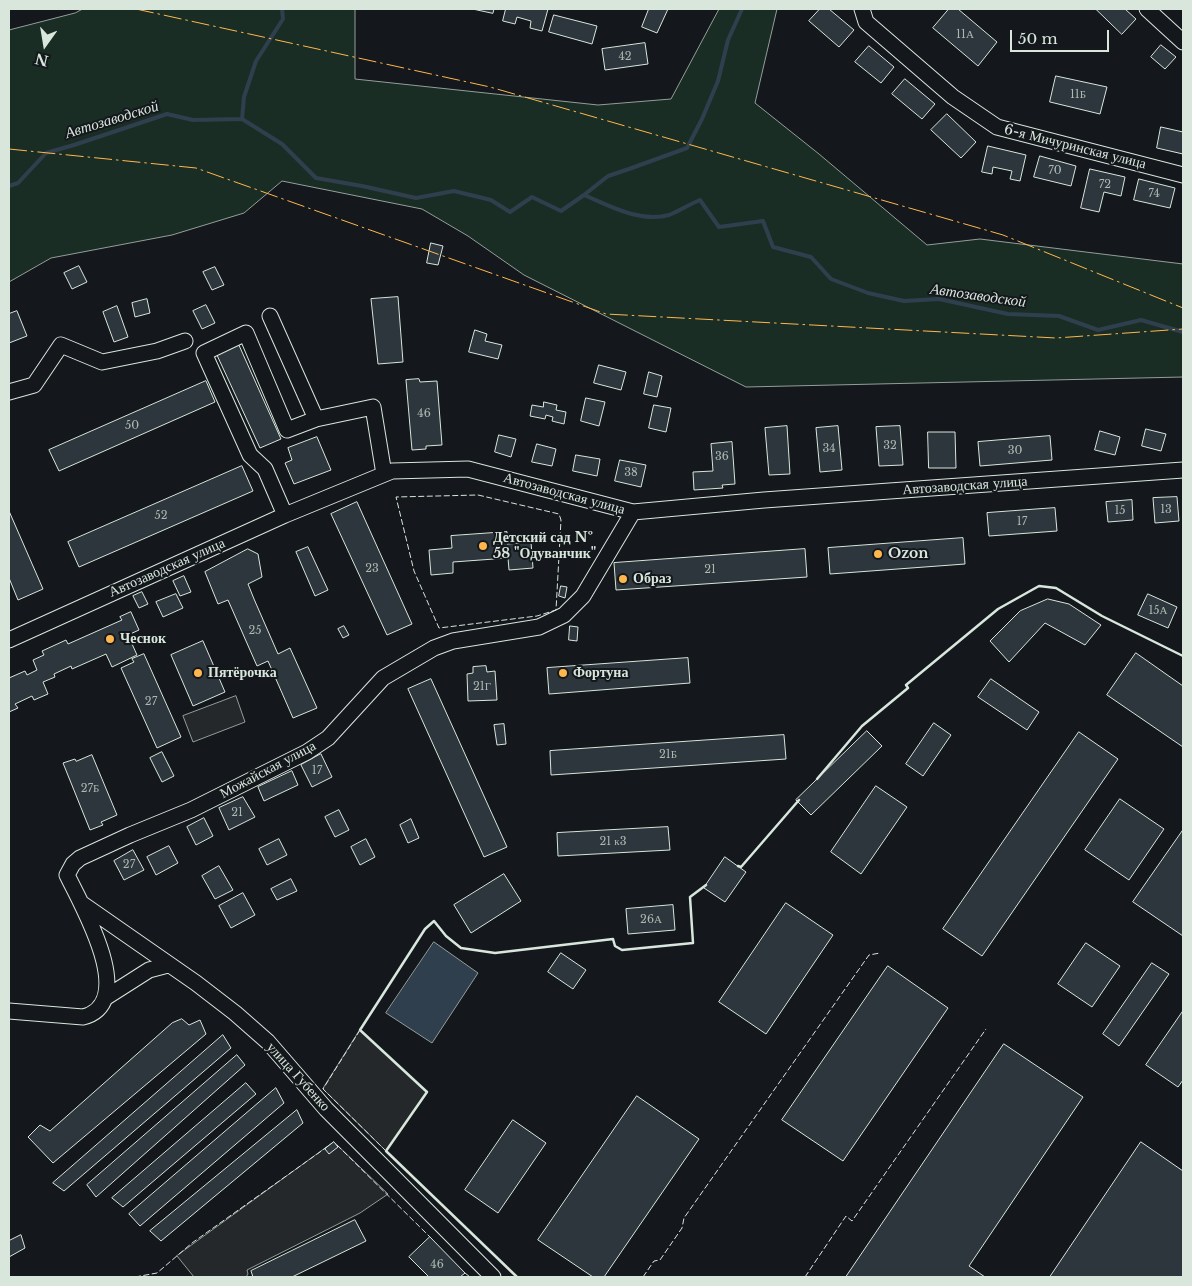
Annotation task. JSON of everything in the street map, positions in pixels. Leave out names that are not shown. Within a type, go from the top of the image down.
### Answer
[{"type":"street","name":"6-я Мичуринская улица","points":[[862,9],[866,22],[953,97],[996,127],[1183,175]]},
{"type":"street","points":[[1147,9],[1183,42]]},
{"type":"street","points":[[270,316],[316,419]]},
{"type":"street","points":[[285,515],[265,469],[250,455],[204,353],[246,333],[287,430],[316,419],[373,408],[384,474]]},
{"type":"street","points":[[9,392],[34,385],[60,345],[102,362],[157,351],[185,341]]},
{"type":"street","name":"Автозаводская улица","points":[[9,640],[285,515],[392,471],[468,468],[633,512],[764,500],[1183,470]]},
{"type":"street","name":"Можайская улица","points":[[81,903],[67,875],[73,864],[80,858],[191,810],[308,752],[328,738],[383,678],[434,648],[453,641],[538,627],[564,616],[583,596],[633,512]]},
{"type":"street","points":[[81,903],[97,937],[107,969],[105,998]]},
{"type":"street","name":"улица Губенко","points":[[81,903],[196,983],[235,1013],[268,1042],[326,1109],[493,1277]]},
{"type":"street","points":[[9,1011],[83,1017],[90,1015],[105,998],[149,970],[168,965]]},
{"type":"green space","points":[[83,9],[355,9],[355,79],[598,105],[671,99],[719,9],[777,9],[755,103],[927,245],[980,239],[1183,264],[1183,377],[746,387],[524,275],[468,236],[422,209],[282,181],[244,213],[172,235],[51,258],[9,282],[9,30],[75,13]]},
{"type":"shaded area","points":[[236,696],[245,722],[193,742],[183,716]]},
{"type":"shaded area","points":[[360,1030],[427,1092],[386,1151],[323,1089]]},
{"type":"shaded area","points":[[334,1142],[388,1194],[360,1213],[247,1270],[248,1274],[246,1277],[194,1277],[177,1256]]},
{"type":"water","points":[[434,942],[478,973],[432,1043],[386,1013]]},
{"type":"building","points":[[473,9],[494,9],[493,13]]},
{"type":"building","points":[[506,9],[548,9],[542,31],[530,28],[531,21],[517,17],[515,24],[503,21]]},
{"type":"building","points":[[649,9],[668,9],[657,33],[642,27]]},
{"type":"building","points":[[820,9],[829,9],[854,30],[839,47],[809,21]]},
{"type":"building","points":[[949,9],[958,9],[997,42],[978,66],[933,28]]},
{"type":"building","points":[[1096,9],[1125,9],[1136,19],[1122,34]]},
{"type":"building","points":[[554,15],[597,26],[592,44],[549,32]]},
{"type":"building","points":[[645,43],[648,64],[605,70],[602,49]]},
{"type":"building","points":[[1161,45],[1176,57],[1165,69],[1151,57]]},
{"type":"building","points":[[869,46],[894,67],[881,83],[855,62]]},
{"type":"building","points":[[1056,76],[1107,87],[1100,114],[1050,102]]},
{"type":"building","points":[[905,79],[935,104],[922,119],[892,94]]},
{"type":"building","points":[[947,114],[976,142],[961,158],[931,130]]},
{"type":"building","points":[[1161,127],[1183,132],[1183,154],[1157,148]]},
{"type":"building","points":[[988,146],[1026,155],[1020,181],[1010,179],[1012,171],[993,167],[992,174],[982,172]]},
{"type":"building","points":[[1040,156],[1076,166],[1071,186],[1034,177]]},
{"type":"building","points":[[1090,169],[1125,177],[1121,196],[1104,192],[1099,212],[1081,208]]},
{"type":"building","points":[[1139,179],[1175,188],[1170,208],[1134,200]]},
{"type":"building","points":[[431,243],[443,246],[438,265],[427,263]]},
{"type":"building","points":[[79,266],[87,282],[72,289],[64,273]]},
{"type":"building","points":[[215,267],[224,285],[212,290],[203,272]]},
{"type":"building","points":[[398,297],[403,362],[378,364],[371,299]]},
{"type":"building","points":[[147,299],[150,313],[135,317],[132,303]]},
{"type":"building","points":[[206,305],[215,323],[202,329],[193,311]]},
{"type":"building","points":[[117,306],[128,337],[114,342],[103,312]]},
{"type":"building","points":[[17,311],[27,336],[9,343],[9,314]]},
{"type":"building","points":[[475,330],[487,334],[485,341],[502,345],[498,359],[469,352]]},
{"type":"building","points":[[238,343],[281,439],[260,448],[216,353]]},
{"type":"building","points":[[599,365],[626,372],[621,390],[594,383]]},
{"type":"building","points":[[649,372],[662,376],[657,397],[644,394]]},
{"type":"building","points":[[419,379],[420,382],[437,381],[442,445],[426,446],[426,449],[412,450],[406,380]]},
{"type":"building","points":[[206,381],[215,402],[59,471],[49,450]]},
{"type":"building","points":[[586,398],[605,402],[599,426],[581,421]]},
{"type":"building","points":[[544,402],[557,405],[556,410],[566,412],[564,424],[552,421],[553,417],[546,415],[545,419],[530,416],[532,405],[543,407]]},
{"type":"building","points":[[654,405],[671,408],[666,432],[649,428]]},
{"type":"building","points":[[787,426],[790,474],[769,475],[765,428]]},
{"type":"building","points":[[838,426],[842,470],[820,472],[816,428]]},
{"type":"building","points":[[900,426],[903,465],[879,466],[876,427]]},
{"type":"building","points":[[1146,429],[1166,434],[1161,451],[1142,446]]},
{"type":"building","points":[[1100,431],[1120,437],[1115,455],[1095,450]]},
{"type":"building","points":[[928,432],[955,432],[956,468],[929,468]]},
{"type":"building","points":[[499,435],[516,439],[511,457],[495,452]]},
{"type":"building","points":[[1050,436],[1052,460],[980,466],[978,442]]},
{"type":"building","points":[[317,437],[331,470],[294,484],[285,463],[292,460],[288,448]]},
{"type":"building","points":[[732,442],[735,484],[722,485],[723,488],[694,490],[693,472],[713,471],[711,444]]},
{"type":"building","points":[[537,444],[556,449],[552,466],[532,462]]},
{"type":"building","points":[[576,455],[600,459],[597,476],[573,471]]},
{"type":"building","points":[[620,460],[646,465],[641,487],[615,481]]},
{"type":"building","points":[[242,466],[253,491],[79,567],[68,542]]},
{"type":"building","points":[[1177,497],[1179,521],[1155,523],[1153,498]]},
{"type":"building","points":[[1132,500],[1133,520],[1108,522],[1106,502]]},
{"type":"building","points":[[357,502],[412,624],[387,635],[331,514]]},
{"type":"building","points":[[1055,508],[1057,531],[989,536],[987,513]]},
{"type":"building","points":[[9,511],[43,589],[18,600],[9,578]]},
{"type":"building","points":[[507,532],[507,544],[531,542],[533,568],[509,570],[508,558],[453,562],[453,573],[431,575],[429,550],[452,548],[451,536]]},
{"type":"building","points":[[963,538],[965,564],[830,574],[828,548]]},
{"type":"building","points":[[308,547],[328,590],[315,596],[296,552]]},
{"type":"building","points":[[248,549],[258,554],[262,577],[248,584],[254,599],[278,654],[290,648],[317,708],[293,718],[268,661],[257,666],[228,600],[218,604],[205,572]]},
{"type":"building","points":[[805,549],[807,577],[616,590],[614,563]]},
{"type":"building","points":[[184,576],[191,592],[180,596],[173,581]]},
{"type":"building","points":[[561,586],[567,587],[565,598],[559,596]]},
{"type":"building","points":[[142,592],[148,604],[139,608],[133,596]]},
{"type":"building","points":[[176,594],[183,608],[163,617],[156,602]]},
{"type":"building","points":[[1148,594],[1177,607],[1168,628],[1138,615]]},
{"type":"building","points":[[1048,599],[1069,604],[1101,625],[1085,645],[1045,623],[1009,662],[990,641],[1020,611]]},
{"type":"building","points":[[131,612],[139,630],[128,635],[137,655],[112,667],[106,654],[72,669],[71,666],[54,674],[55,677],[43,682],[48,694],[34,700],[32,696],[15,704],[18,708],[9,712],[9,678],[25,671],[27,675],[37,670],[33,660],[44,655],[42,651],[66,640],[68,644],[122,620],[120,617]]},
{"type":"building","points":[[344,626],[349,635],[343,638],[338,629]]},
{"type":"building","points":[[570,626],[578,627],[577,641],[569,640]]},
{"type":"building","name":"Пятёрочка","points":[[203,641],[225,692],[193,706],[171,655]]},
{"type":"building","points":[[1136,653],[1183,686],[1183,747],[1107,695]]},
{"type":"building","points":[[144,654],[181,737],[157,748],[121,668],[134,662],[132,659]]},
{"type":"building","points":[[688,658],[690,683],[549,694],[547,668]]},
{"type":"building","points":[[486,666],[487,672],[495,671],[497,700],[468,701],[467,674],[473,673],[473,667]]},
{"type":"building","points":[[431,679],[507,847],[484,857],[408,689]]},
{"type":"building","points":[[991,679],[1039,712],[1027,730],[978,697]]},
{"type":"building","points":[[934,723],[951,735],[923,776],[906,764]]},
{"type":"building","points":[[504,724],[506,744],[497,745],[494,725]]},
{"type":"building","points":[[867,731],[882,746],[811,815],[796,800]]},
{"type":"building","points":[[1079,732],[1118,759],[982,956],[943,929]]},
{"type":"building","points":[[784,735],[786,759],[551,775],[550,751]]},
{"type":"building","points":[[162,752],[174,776],[162,782],[150,758]]},
{"type":"building","points":[[321,754],[332,777],[312,787],[301,765]]},
{"type":"building","points":[[92,755],[117,815],[101,822],[103,825],[90,830],[63,763],[75,759],[76,761]]},
{"type":"building","points":[[292,771],[298,785],[264,801],[258,787]]},
{"type":"building","points":[[876,786],[907,807],[861,874],[831,852]]},
{"type":"building","points":[[243,797],[255,817],[229,830],[219,808]]},
{"type":"building","points":[[1120,799],[1164,829],[1129,880],[1085,850]]},
{"type":"building","points":[[339,810],[349,830],[335,837],[325,817]]},
{"type":"building","points":[[204,818],[213,836],[196,845],[187,827]]},
{"type":"building","points":[[411,819],[419,838],[408,843],[400,825]]},
{"type":"building","points":[[668,827],[670,850],[558,856],[557,833]]},
{"type":"building","points":[[1183,830],[1183,936],[1133,902]]},
{"type":"building","points":[[279,839],[287,855],[267,865],[259,849]]},
{"type":"building","points":[[366,839],[375,857],[360,865],[351,847]]},
{"type":"building","points":[[169,846],[178,863],[156,875],[147,857]]},
{"type":"building","points":[[133,850],[144,870],[124,880],[114,861]]},
{"type":"building","points":[[725,857],[746,872],[725,902],[704,888]]},
{"type":"building","points":[[219,866],[233,890],[215,899],[202,876]]},
{"type":"building","points":[[504,874],[521,901],[471,933],[454,905]]},
{"type":"building","points":[[291,879],[297,891],[277,900],[271,889]]},
{"type":"building","points":[[243,893],[255,915],[231,928],[219,906]]},
{"type":"building","points":[[786,903],[833,935],[766,1034],[719,1002]]},
{"type":"building","points":[[673,905],[675,930],[628,934],[626,909]]},
{"type":"building","points":[[1086,943],[1120,966],[1092,1007],[1058,984]]},
{"type":"building","points":[[561,953],[586,970],[573,989],[548,972]]},
{"type":"building","points":[[1152,963],[1169,974],[1119,1046],[1103,1034]]},
{"type":"building","points":[[888,966],[948,1008],[843,1161],[782,1120]]},
{"type":"building","points":[[1183,1011],[1183,1080],[1178,1087],[1146,1065]]},
{"type":"building","points":[[182,1019],[189,1025],[200,1020],[206,1034],[53,1163],[28,1137],[40,1125],[50,1131],[172,1023]]},
{"type":"building","points":[[223,1035],[231,1048],[64,1191],[53,1183]]},
{"type":"building","points":[[1004,1044],[1083,1097],[969,1266],[985,1277],[846,1277]]},
{"type":"building","points":[[237,1055],[245,1065],[96,1197],[87,1185]]},
{"type":"building","points":[[246,1083],[256,1094],[123,1207],[112,1198]]},
{"type":"building","points":[[276,1088],[284,1103],[140,1226],[129,1214]]},
{"type":"building","points":[[637,1096],[699,1139],[604,1277],[593,1277],[538,1240]]},
{"type":"building","points":[[297,1110],[303,1123],[161,1241],[150,1231]]},
{"type":"building","points":[[513,1120],[546,1143],[498,1213],[465,1190]]},
{"type":"building","points":[[334,1142],[338,1147],[329,1154],[325,1149]]},
{"type":"building","points":[[1141,1142],[1183,1171],[1183,1277],[1050,1277]]},
{"type":"building","points":[[355,1220],[366,1241],[292,1277],[253,1277],[251,1271]]},
{"type":"building","points":[[21,1235],[25,1248],[9,1257],[9,1241]]},
{"type":"building","points":[[430,1237],[465,1273],[460,1277],[429,1277],[409,1257]]},
{"type":"waterway","points":[[242,119],[244,97],[256,61],[283,19],[282,9]]},
{"type":"waterway","points":[[584,195],[608,176],[687,148],[718,81],[728,40],[742,9]]},
{"type":"waterway","name":"Автозаводской","points":[[9,186],[18,183],[46,153],[167,114],[193,120],[242,119],[282,144],[316,178],[416,198],[454,191],[491,200],[510,212],[532,197],[561,211],[584,195],[625,212],[647,217],[658,217],[669,215],[700,200],[719,227],[763,221],[773,247],[811,257],[831,279],[868,293],[904,301],[939,299],[1008,314],[1059,316],[1098,330],[1141,320],[1183,332]]},
{"type":"fence","points":[[478,495],[559,514],[561,520],[556,610],[537,616],[439,628],[414,571],[396,497],[478,495]]},
{"type":"fence","points":[[643,1277],[654,1261],[660,1260],[682,1228],[684,1218],[869,955],[880,953]]},
{"type":"fence","points":[[805,1277],[846,1216],[852,1221],[986,1029]]},
{"type":"fence","points":[[360,1030],[323,1089],[386,1151]]},
{"type":"fence","points":[[337,1145],[430,1237]]},
{"type":"fence","points":[[135,1277],[157,1273],[192,1243],[327,1147]]},
{"type":"fence","points":[[465,1273],[470,1277]]},
{"type":"wall","points":[[817,779],[862,726],[908,688],[906,685],[998,609],[1039,586],[1056,588],[1102,616],[1183,656]]},
{"type":"wall","points":[[738,866],[741,867],[799,800]]},
{"type":"wall","points":[[517,1277],[386,1151],[427,1092],[360,1030],[425,929],[434,921],[446,936],[461,948],[495,953],[613,939],[615,946],[622,950],[693,943],[690,897],[706,885]]},
{"type":"power","points":[[136,9],[490,87],[1003,235],[1183,308]]},
{"type":"power","points":[[9,149],[196,168],[606,314],[1056,338],[1183,329]]},
{"type":"place","name":"Детский сад № 58 \"Одуванчик\"","points":[[483,546]]},
{"type":"place","name":"Ozon","points":[[878,554]]},
{"type":"place","name":"Образ","points":[[623,579]]},
{"type":"place","name":"Чеснок","points":[[110,639]]},
{"type":"place","name":"Пятёрочка","points":[[198,673]]},
{"type":"place","name":"Фортуна","points":[[563,673]]}]
